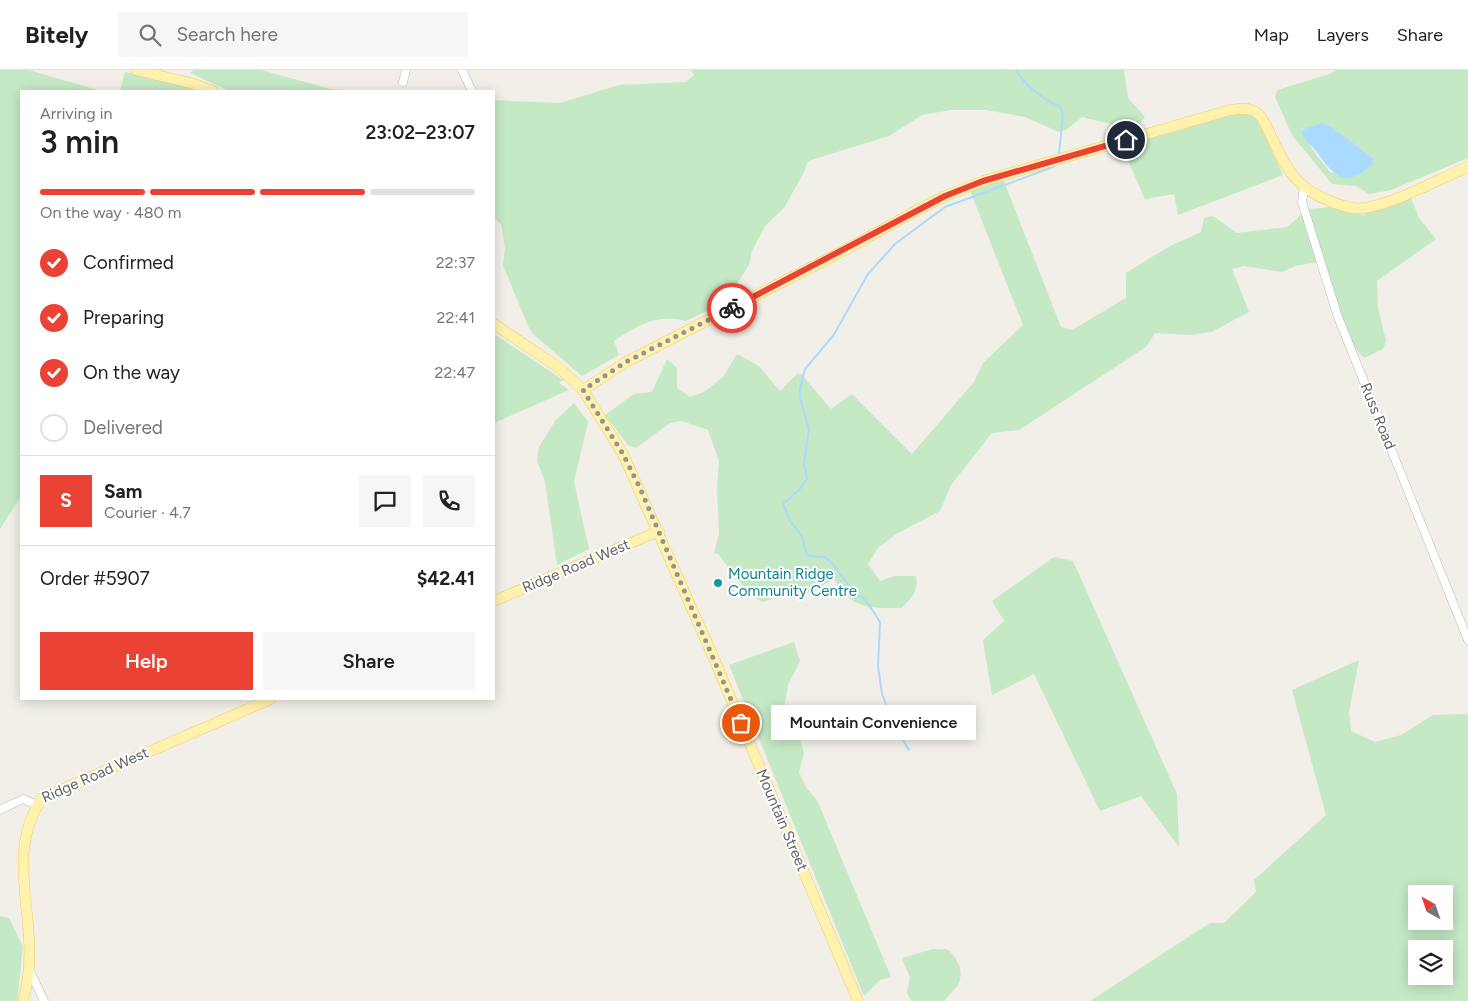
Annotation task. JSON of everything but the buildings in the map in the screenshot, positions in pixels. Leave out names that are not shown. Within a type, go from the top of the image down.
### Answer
[{"type":"main road","points":[[136,70],[194,84],[210,90]]},
{"type":"main road","points":[[583,390],[626,362],[847,249],[945,196],[983,181],[1216,114],[1242,108],[1255,111],[1263,119],[1290,175],[1304,188],[1340,205],[1364,208],[1386,202],[1468,167]]},
{"type":"main road","name":"Mountain Street","points":[[495,325],[558,367],[583,390],[623,454],[659,531],[858,1001]]},
{"type":"main road","name":"Ridge Road West","points":[[495,601],[659,531]]},
{"type":"main road","name":"Ridge Road West","points":[[21,814],[42,798],[269,700]]},
{"type":"main road","points":[[17,931],[27,963],[23,1001]]},
{"type":"street","points":[[403,82],[406,70]]},
{"type":"street","points":[[462,70],[472,90]]},
{"type":"street","name":"Russ Road","points":[[1304,188],[1302,202],[1338,317],[1468,640]]},
{"type":"street","points":[[0,810],[23,799],[33,803]]},
{"type":"street","points":[[27,963],[44,1001]]},
{"type":"green space","points":[[0,70],[29,70],[98,90],[20,90],[20,498],[0,529]]},
{"type":"green space","points":[[194,70],[261,70],[331,89],[344,90],[227,90],[190,73]]},
{"type":"green space","points":[[691,70],[1124,70],[1128,98],[1145,117],[1138,126],[1131,129],[1082,117],[1066,130],[1059,132],[1025,117],[986,110],[951,110],[922,115],[889,136],[808,161],[784,208],[765,226],[752,251],[749,265],[725,302],[686,321],[676,319],[657,320],[631,330],[614,341],[619,355],[582,376],[533,334],[503,265],[505,248],[501,224],[495,219],[495,100],[560,103],[619,85],[686,82],[694,75]]},
{"type":"green space","points":[[1337,70],[1468,70],[1468,158],[1391,190],[1369,194],[1356,186],[1332,184],[1292,135],[1275,97],[1277,90],[1330,74]],"holes":[[[1320,123],[1373,158],[1374,163],[1353,177],[1330,172],[1310,146],[1304,129]]]},
{"type":"green space","points":[[125,72],[177,84],[193,90],[120,90]]},
{"type":"green space","points":[[1239,113],[1256,116],[1283,175],[1178,215],[1174,194],[1145,199],[1122,147]]},
{"type":"green space","points":[[1003,179],[1061,327],[1072,330],[1126,298],[1126,273],[1170,246],[1201,232],[1204,218],[1213,216],[1237,233],[1287,227],[1308,209],[1332,207],[1363,215],[1399,200],[1411,198],[1419,218],[1436,239],[1377,281],[1378,308],[1386,341],[1383,349],[1364,358],[1342,326],[1318,262],[1295,266],[1282,272],[1244,266],[1232,269],[1249,312],[1211,332],[1190,335],[1155,333],[1146,347],[1019,430],[992,433],[951,485],[940,511],[896,534],[878,548],[868,564],[880,581],[895,576],[916,576],[916,590],[902,608],[880,608],[862,605],[848,597],[834,579],[806,594],[787,594],[763,602],[751,596],[718,554],[714,553],[719,534],[717,487],[719,461],[708,430],[682,421],[670,423],[636,448],[628,445],[605,415],[634,394],[652,392],[667,359],[677,368],[677,388],[690,397],[704,392],[723,377],[737,354],[759,366],[780,391],[798,373],[801,374],[831,409],[852,394],[912,454],[974,382],[983,363],[1023,325],[969,188]]},
{"type":"green space","points":[[495,335],[563,380],[559,383],[569,390],[495,423]]},
{"type":"green space","points":[[574,403],[588,422],[574,482],[589,549],[557,565],[545,481],[537,461],[539,447],[555,421]]},
{"type":"green space","points":[[1054,557],[1073,561],[1177,794],[1179,847],[1141,796],[1100,811],[1034,674],[992,695],[983,640],[1004,621],[992,601]]},
{"type":"green space","points":[[794,642],[800,661],[788,685],[784,709],[798,732],[804,753],[799,772],[806,787],[817,800],[891,977],[880,980],[864,996],[729,665]]},
{"type":"green space","points":[[1359,660],[1349,712],[1351,731],[1375,742],[1401,735],[1433,715],[1468,714],[1468,1001],[1090,1001],[1210,923],[1224,923],[1256,892],[1254,880],[1326,815],[1292,690]]},
{"type":"green space","points":[[0,916],[9,918],[23,947],[17,1001],[0,1001]]},
{"type":"green space","points":[[933,949],[946,949],[954,955],[959,964],[961,975],[958,985],[945,1001],[911,1001],[907,992],[910,978],[902,958]]},
{"type":"water","points":[[1320,123],[1332,128],[1373,158],[1374,163],[1356,176],[1348,178],[1335,174],[1306,141],[1302,133],[1304,129]]},
{"type":"waterway","points":[[1016,70],[1035,92],[1060,106],[1063,115],[1059,154]]},
{"type":"waterway","points":[[909,750],[892,721],[882,694],[878,666],[880,622],[871,608],[862,597],[856,595],[832,563],[825,557],[809,556],[806,553],[802,536],[790,521],[783,504],[799,490],[807,479],[804,464],[809,429],[800,398],[800,389],[805,369],[833,336],[868,274],[895,244],[945,207],[1053,167]]},
{"type":"way so far","points":[[732,308],[626,362],[583,390],[623,454],[640,488],[741,723]]},
{"type":"place","name":"Mountain Ridge Community Centre","points":[[718,583]]},
{"type":"place","name":"Mountain Convenience","points":[[741,723]]},
{"type":"route","points":[[732,308],[945,196],[983,181],[1126,140]]}]
